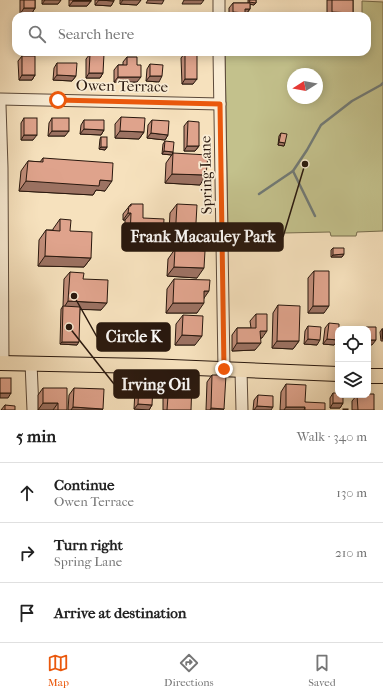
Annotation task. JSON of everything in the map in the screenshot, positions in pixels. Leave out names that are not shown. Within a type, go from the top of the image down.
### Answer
[{"type":"main road","points":[[1,363],[148,366],[335,374]]},
{"type":"main road","points":[[371,376],[383,376]]},
{"type":"street","points":[[219,0],[219,12]]},
{"type":"street","name":"Spring Lane","points":[[219,56],[224,369]]},
{"type":"street","name":"Owen Terrace","points":[[0,99],[220,104]]},
{"type":"street","points":[[0,105],[2,168],[1,363]]},
{"type":"street","points":[[31,363],[33,410]]},
{"type":"street","points":[[241,370],[242,410]]},
{"type":"shaded area","points":[[362,1],[383,2],[383,231],[357,232],[356,236],[331,236],[330,232],[238,234],[228,231],[225,56],[371,56],[371,12],[362,12]]},
{"type":"building","points":[[24,0],[35,0],[35,8],[24,8]]},
{"type":"building","points":[[91,0],[91,1],[73,1]]},
{"type":"building","points":[[250,0],[256,0],[256,3],[249,2]]},
{"type":"building","points":[[332,0],[353,0],[353,12],[332,12]]},
{"type":"building","points":[[233,3],[250,3],[250,9],[245,9],[245,12],[233,12]]},
{"type":"building","points":[[22,56],[35,56],[35,75],[22,75]]},
{"type":"building","points":[[90,56],[104,56],[103,73],[89,73]]},
{"type":"building","points":[[185,56],[197,56],[197,79],[185,79]]},
{"type":"building","points":[[127,57],[137,57],[137,65],[141,65],[141,77],[118,77],[118,65],[127,65]]},
{"type":"building","points":[[57,63],[77,63],[76,76],[57,75]]},
{"type":"building","points":[[150,64],[163,65],[162,76],[150,76]]},
{"type":"building","points":[[121,117],[145,118],[144,132],[120,131]]},
{"type":"building","points":[[24,118],[37,118],[37,135],[24,135]]},
{"type":"building","points":[[52,118],[69,118],[69,131],[52,131]]},
{"type":"building","points":[[84,120],[104,120],[104,130],[84,129]]},
{"type":"building","points":[[152,120],[169,121],[168,135],[151,133]]},
{"type":"building","points":[[188,121],[199,122],[199,146],[187,146]]},
{"type":"building","points":[[281,133],[287,134],[285,143],[279,142]]},
{"type":"building","points":[[101,137],[107,137],[107,147],[101,147]]},
{"type":"building","points":[[165,141],[174,142],[173,152],[164,151]]},
{"type":"building","points":[[173,153],[208,155],[206,175],[172,174]]},
{"type":"building","points":[[43,158],[113,163],[112,181],[100,180],[99,186],[26,181],[28,161],[43,162]]},
{"type":"building","points":[[131,204],[143,204],[143,218],[164,219],[163,238],[152,238],[152,240],[145,240],[145,237],[130,237],[131,213],[128,213],[129,206],[131,206]]},
{"type":"building","points":[[177,204],[197,205],[195,240],[175,239]]},
{"type":"building","points":[[60,219],[71,220],[70,231],[92,232],[91,258],[45,256],[46,230],[60,231]]},
{"type":"building","points":[[333,248],[344,248],[344,254],[333,255]]},
{"type":"building","points":[[175,249],[205,251],[204,268],[174,267]]},
{"type":"building","points":[[314,271],[329,271],[329,306],[313,306]]},
{"type":"building","points":[[70,272],[84,273],[83,279],[108,280],[107,303],[68,301]]},
{"type":"building","points":[[174,279],[210,280],[209,291],[204,291],[204,303],[173,303]]},
{"type":"building","points":[[278,305],[300,306],[299,341],[277,341]]},
{"type":"building","points":[[63,306],[80,307],[79,342],[62,342]]},
{"type":"building","points":[[256,314],[267,314],[267,331],[260,331],[261,343],[237,343],[237,328],[256,328]]},
{"type":"building","points":[[183,315],[203,316],[202,336],[182,335]]},
{"type":"building","points":[[329,323],[339,324],[339,326],[335,326],[335,340],[327,339]]},
{"type":"building","points":[[308,326],[321,327],[320,340],[308,339]]},
{"type":"building","points":[[371,327],[376,327],[376,340],[371,340]]},
{"type":"building","points":[[212,375],[226,375],[224,409],[211,408]]},
{"type":"building","points":[[0,378],[11,378],[11,393],[0,393]]},
{"type":"building","points":[[169,382],[192,382],[191,410],[167,410]]},
{"type":"building","points":[[286,384],[306,385],[305,402],[325,403],[325,410],[305,410],[305,407],[286,407]]},
{"type":"building","points":[[139,385],[153,386],[152,405],[138,404]]},
{"type":"building","points":[[43,388],[67,388],[67,410],[58,410],[58,403],[43,403]]},
{"type":"building","points":[[74,388],[104,389],[103,409],[73,407]]},
{"type":"building","points":[[333,393],[335,393],[335,398],[343,398],[343,403],[333,403]]},
{"type":"building","points":[[371,394],[374,394],[374,410],[358,410],[357,398],[371,398]]},
{"type":"building","points":[[258,395],[273,396],[273,407],[257,406]]},
{"type":"building","points":[[5,405],[15,406],[15,410],[5,410]]},
{"type":"waterway","points":[[315,216],[293,171],[321,125],[352,101],[383,83]]},
{"type":"waterway","points":[[259,194],[293,171]]},
{"type":"place","name":"Frank Macauley Park","points":[[305,164]]},
{"type":"place","name":"Circle K","points":[[74,296]]},
{"type":"place","name":"Irving Oil","points":[[69,327]]},
{"type":"route","points":[[58,100],[220,104],[224,369]]}]
